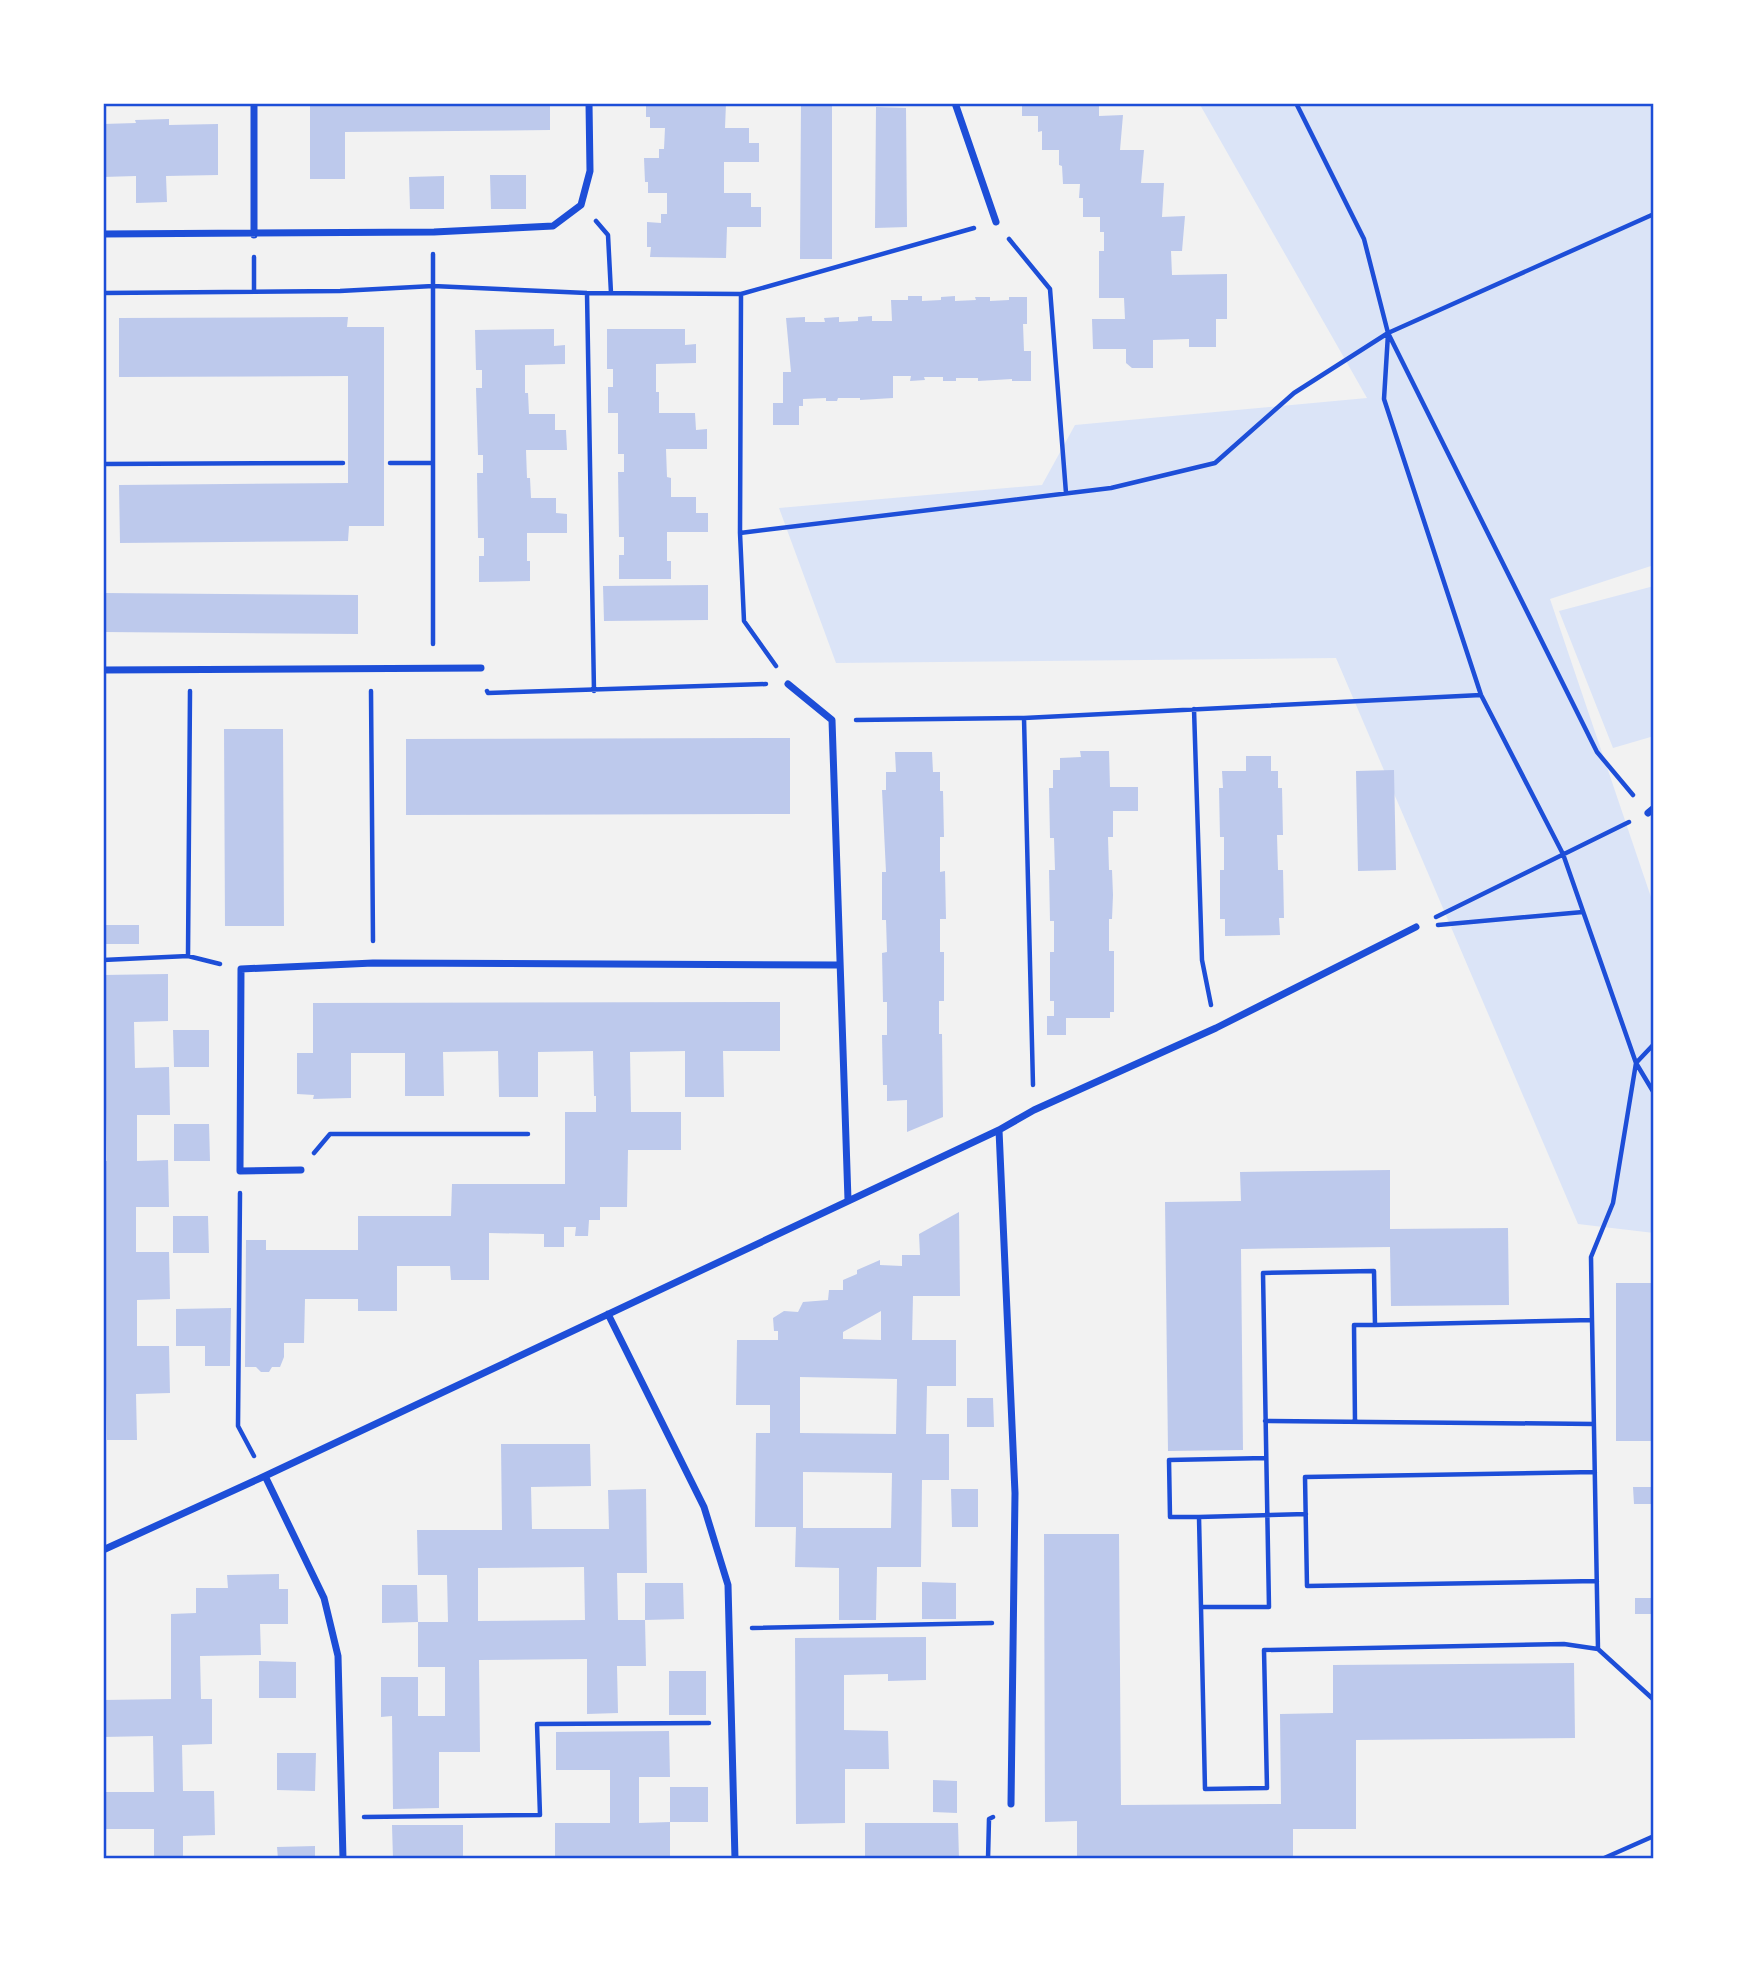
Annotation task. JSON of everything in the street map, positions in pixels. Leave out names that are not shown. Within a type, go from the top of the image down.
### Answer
[{"type":"street","points":[[254,103],[254,235]]},
{"type":"street","points":[[103,234],[434,232],[552,226],[581,205],[590,171],[589,103]]},
{"type":"street","points":[[955,103],[996,222]]},
{"type":"street","points":[[103,670],[481,668]]},
{"type":"street","points":[[788,684],[832,720],[848,1200]]},
{"type":"street","points":[[103,1550],[999,1130],[1034,1110],[1216,1028],[1416,927]]},
{"type":"street","points":[[301,1170],[240,1171],[241,969],[373,963],[839,965]]},
{"type":"street","points":[[999,1130],[1015,1493],[1012,1804]]},
{"type":"street","points":[[608,1314],[704,1507],[728,1585],[735,1859]]},
{"type":"street","points":[[265,1476],[324,1598],[338,1656],[343,1859]]},
{"type":"path","points":[[1296,103],[1364,239],[1388,333],[1597,752],[1651,811],[1416,927]]},
{"type":"path","points":[[581,205],[608,235],[611,293]]},
{"type":"path","points":[[740,533],[1111,488],[1215,463],[1294,393],[1388,333],[1654,214]]},
{"type":"path","points":[[103,293],[340,291],[433,286],[587,293],[741,294],[996,222],[1050,289],[1066,494]]},
{"type":"path","points":[[433,668],[434,232]]},
{"type":"path","points":[[254,235],[254,292]]},
{"type":"path","points":[[587,293],[594,691]]},
{"type":"path","points":[[741,294],[740,533],[744,621],[788,684]]},
{"type":"path","points":[[1388,333],[1384,399],[1481,695],[1563,854],[1636,1062],[1654,1093]]},
{"type":"path","points":[[103,464],[343,463]]},
{"type":"path","points":[[390,463],[432,463]]},
{"type":"path","points":[[371,668],[373,963]]},
{"type":"path","points":[[481,668],[488,693],[788,684]]},
{"type":"path","points":[[188,956],[190,670]]},
{"type":"path","points":[[832,720],[1024,719],[1481,695]]},
{"type":"path","points":[[1194,709],[1202,960],[1216,1028]]},
{"type":"path","points":[[1024,719],[1034,1110]]},
{"type":"path","points":[[1416,927],[1583,912]]},
{"type":"path","points":[[103,960],[188,956],[241,969]]},
{"type":"path","points":[[1598,1649],[1591,1257],[1614,1203],[1636,1062],[1654,1044]]},
{"type":"path","points":[[301,1170],[330,1134],[528,1134]]},
{"type":"path","points":[[240,1171],[237,1258],[238,1426],[265,1476]]},
{"type":"path","points":[[1201,1607],[1269,1607],[1263,1273],[1374,1271],[1375,1325]]},
{"type":"path","points":[[1355,1422],[1354,1325],[1592,1320]]},
{"type":"path","points":[[1265,1421],[1594,1424]]},
{"type":"path","points":[[1266,1458],[1169,1460],[1170,1517],[1306,1514]]},
{"type":"path","points":[[1595,1472],[1305,1477],[1307,1586],[1597,1581]]},
{"type":"path","points":[[1199,1517],[1205,1789],[1267,1788],[1264,1650],[1564,1644],[1598,1649],[1654,1700]]},
{"type":"path","points":[[730,1628],[1013,1623]]},
{"type":"path","points":[[342,1818],[540,1815],[537,1724],[732,1723]]},
{"type":"path","points":[[988,1859],[989,1819],[1012,1804]]},
{"type":"path","points":[[1602,1859],[1654,1836]]},
{"type":"shaded area","points":[[1199,103],[1654,103],[1654,565],[1550,599],[1654,906],[1654,1233],[1578,1224],[1336,658],[836,663],[779,508],[1042,485],[1075,425],[1367,398]]},
{"type":"shaded area","points":[[1654,586],[1654,736],[1613,748],[1559,611]]},
{"type":"building","points":[[310,103],[550,103],[550,130],[345,132],[345,179],[310,179]]},
{"type":"building","points":[[646,103],[726,103],[725,128],[749,128],[749,143],[759,143],[759,162],[724,162],[724,193],[751,193],[751,207],[761,207],[761,227],[727,227],[726,258],[650,257],[651,247],[647,247],[647,222],[661,223],[661,214],[667,214],[667,193],[648,193],[648,182],[645,182],[644,158],[659,158],[659,149],[664,149],[665,128],[650,128],[650,117],[646,117]]},
{"type":"building","points":[[801,103],[832,103],[832,259],[800,259]]},
{"type":"building","points":[[1022,103],[1099,103],[1099,116],[1123,115],[1120,150],[1144,150],[1141,183],[1164,183],[1162,217],[1185,216],[1182,251],[1171,251],[1172,275],[1227,274],[1227,319],[1216,319],[1216,347],[1189,347],[1189,339],[1153,340],[1153,368],[1132,368],[1126,363],[1126,349],[1093,349],[1092,319],[1125,319],[1124,298],[1099,298],[1099,251],[1104,251],[1104,232],[1100,232],[1100,217],[1083,217],[1083,198],[1079,198],[1080,184],[1063,184],[1059,150],[1042,150],[1042,131],[1038,132],[1038,116],[1022,116]]},
{"type":"building","points":[[876,107],[906,108],[907,227],[875,228]]},
{"type":"building","points":[[169,119],[169,125],[218,124],[218,175],[166,176],[167,202],[136,203],[136,176],[103,177],[103,124]]},
{"type":"building","points":[[490,175],[526,175],[526,209],[491,209]]},
{"type":"building","points":[[444,176],[444,209],[410,209],[409,177]]},
{"type":"building","points":[[908,296],[922,296],[922,301],[955,296],[955,301],[976,300],[975,297],[990,297],[990,301],[1027,297],[1027,324],[1023,324],[1024,351],[1031,351],[1031,381],[978,381],[978,378],[956,378],[956,381],[943,381],[943,377],[924,377],[925,380],[910,381],[911,376],[893,376],[893,398],[838,398],[837,401],[826,401],[826,398],[803,399],[803,406],[799,406],[799,425],[773,425],[773,403],[783,403],[783,372],[791,372],[786,318],[805,317],[805,322],[825,322],[824,318],[839,317],[839,322],[858,321],[858,317],[872,316],[872,321],[892,321],[891,300],[908,300]]},
{"type":"building","points":[[348,317],[347,327],[384,327],[384,526],[349,526],[348,541],[120,543],[119,485],[348,483],[348,376],[119,377],[119,318]]},
{"type":"building","points":[[554,329],[554,346],[565,345],[565,364],[525,365],[525,393],[528,393],[529,414],[555,414],[555,430],[566,430],[567,450],[526,450],[527,478],[530,478],[531,498],[556,498],[556,513],[567,514],[567,533],[527,533],[530,581],[479,582],[479,556],[484,556],[484,538],[478,538],[477,473],[483,473],[483,455],[478,455],[476,388],[482,388],[482,370],[476,370],[475,330]]},
{"type":"building","points":[[607,329],[685,329],[685,345],[696,344],[696,363],[656,364],[659,413],[695,413],[696,430],[707,429],[707,449],[666,449],[671,497],[696,497],[696,513],[708,513],[708,532],[667,532],[667,561],[671,561],[671,579],[619,579],[619,555],[624,555],[624,537],[619,537],[618,472],[624,472],[624,454],[618,454],[618,413],[608,413],[608,387],[613,387],[613,369],[607,369]]},
{"type":"building","points":[[708,585],[708,620],[604,621],[603,586]]},
{"type":"building","points":[[103,593],[358,595],[358,634],[103,632]]},
{"type":"building","points":[[224,729],[283,729],[284,926],[225,926]]},
{"type":"building","points":[[790,738],[790,814],[406,815],[406,739]]},
{"type":"building","points":[[1080,751],[1109,751],[1110,787],[1138,787],[1138,811],[1113,811],[1113,837],[1108,837],[1113,895],[1112,919],[1109,919],[1109,951],[1114,951],[1114,1012],[1110,1012],[1110,1018],[1066,1018],[1066,1035],[1047,1035],[1047,1016],[1054,1016],[1054,1001],[1050,1001],[1050,952],[1054,952],[1054,921],[1050,921],[1049,870],[1055,870],[1054,838],[1050,838],[1049,788],[1053,788],[1053,770],[1060,770],[1060,758],[1081,757]]},
{"type":"building","points":[[895,752],[932,752],[933,772],[940,772],[940,791],[943,791],[944,837],[940,837],[940,872],[945,871],[946,919],[940,919],[940,952],[944,952],[944,1001],[939,1001],[939,1034],[942,1034],[943,1117],[907,1132],[907,1100],[887,1101],[887,1085],[883,1085],[882,1035],[887,1035],[887,1002],[883,1002],[882,953],[887,952],[886,920],[882,920],[882,872],[886,872],[882,790],[886,790],[886,772],[896,772]]},
{"type":"building","points":[[1246,756],[1271,756],[1271,771],[1278,771],[1278,788],[1282,788],[1283,835],[1277,835],[1278,870],[1283,870],[1284,918],[1279,918],[1280,935],[1225,936],[1225,919],[1220,919],[1220,870],[1224,870],[1224,837],[1220,837],[1219,788],[1223,788],[1222,771],[1246,771]]},
{"type":"building","points":[[1394,770],[1396,870],[1358,871],[1356,771]]},
{"type":"building","points":[[103,925],[139,925],[139,944],[103,944]]},
{"type":"building","points":[[168,974],[168,1021],[134,1022],[135,1068],[169,1067],[170,1115],[137,1115],[137,1161],[168,1160],[169,1207],[136,1207],[136,1252],[169,1252],[170,1299],[137,1300],[137,1346],[169,1346],[170,1393],[136,1394],[137,1440],[107,1440],[106,1385],[103,1385],[106,1291],[103,1291],[103,1253],[106,1253],[103,1161],[107,1161],[106,1107],[103,1107],[103,975]]},
{"type":"building","points":[[780,1002],[780,1051],[723,1051],[724,1097],[685,1097],[685,1051],[630,1052],[631,1112],[681,1112],[681,1150],[628,1150],[627,1207],[600,1207],[600,1220],[589,1220],[588,1236],[575,1236],[576,1227],[564,1227],[564,1247],[544,1247],[544,1234],[489,1233],[489,1280],[451,1280],[450,1266],[397,1266],[397,1311],[358,1311],[358,1299],[305,1299],[304,1343],[284,1343],[284,1357],[280,1367],[272,1367],[269,1372],[261,1372],[256,1367],[245,1367],[246,1240],[266,1240],[266,1250],[358,1250],[358,1216],[451,1216],[452,1184],[565,1184],[565,1112],[596,1112],[593,1051],[538,1052],[538,1097],[499,1097],[498,1051],[443,1052],[444,1096],[405,1096],[405,1053],[351,1053],[351,1098],[313,1099],[314,1095],[297,1094],[297,1053],[313,1053],[313,1003]]},
{"type":"building","points":[[173,1030],[209,1030],[209,1067],[174,1067]]},
{"type":"building","points":[[174,1124],[209,1124],[210,1161],[174,1161]]},
{"type":"building","points":[[1390,1170],[1390,1229],[1508,1228],[1509,1305],[1391,1306],[1390,1247],[1241,1249],[1243,1450],[1168,1451],[1165,1202],[1241,1201],[1240,1172]]},
{"type":"building","points":[[959,1212],[960,1296],[913,1296],[912,1340],[956,1340],[956,1386],[927,1386],[926,1434],[949,1434],[949,1480],[922,1480],[921,1567],[877,1567],[876,1620],[839,1620],[839,1568],[795,1567],[796,1527],[755,1527],[756,1433],[770,1433],[770,1405],[736,1405],[737,1340],[778,1340],[773,1318],[784,1311],[798,1312],[803,1302],[828,1300],[829,1290],[843,1290],[843,1280],[857,1274],[857,1270],[880,1260],[880,1265],[902,1266],[902,1255],[920,1255],[919,1234]],"holes":[[[881,1311],[881,1340],[843,1339],[843,1332]],[[800,1377],[897,1379],[896,1434],[800,1433]],[[803,1472],[892,1473],[891,1528],[803,1528]]]},
{"type":"building","points":[[173,1216],[208,1216],[209,1253],[173,1253]]},
{"type":"building","points":[[1616,1283],[1654,1283],[1654,1441],[1616,1441]]},
{"type":"building","points":[[231,1308],[230,1366],[205,1366],[205,1346],[176,1346],[176,1309]]},
{"type":"building","points":[[967,1398],[993,1398],[994,1427],[967,1427]]},
{"type":"building","points":[[501,1444],[590,1444],[591,1486],[531,1487],[532,1529],[609,1529],[608,1490],[646,1489],[647,1573],[617,1573],[618,1620],[645,1620],[646,1666],[617,1666],[618,1713],[587,1714],[587,1659],[479,1660],[480,1752],[439,1752],[439,1808],[393,1809],[392,1716],[381,1717],[381,1677],[418,1677],[418,1716],[445,1716],[445,1667],[418,1667],[418,1622],[448,1622],[447,1575],[418,1575],[417,1530],[502,1530]],"holes":[[[584,1567],[585,1620],[478,1621],[478,1568]]]},
{"type":"building","points":[[1633,1487],[1654,1487],[1654,1504],[1634,1504]]},
{"type":"building","points":[[951,1489],[978,1489],[978,1527],[952,1527]]},
{"type":"building","points":[[1044,1534],[1119,1534],[1121,1805],[1281,1804],[1280,1714],[1333,1713],[1333,1665],[1574,1663],[1575,1738],[1356,1740],[1356,1829],[1293,1829],[1293,1859],[1077,1859],[1077,1821],[1045,1822]]},
{"type":"building","points":[[279,1574],[279,1589],[288,1589],[288,1624],[260,1624],[261,1655],[200,1656],[201,1699],[212,1699],[212,1744],[182,1745],[183,1791],[214,1791],[215,1835],[183,1836],[183,1859],[154,1859],[154,1829],[103,1829],[103,1792],[154,1792],[153,1736],[103,1737],[103,1700],[171,1699],[171,1614],[196,1613],[196,1588],[228,1588],[227,1575]]},
{"type":"building","points":[[922,1582],[956,1583],[956,1619],[922,1619]]},
{"type":"building","points":[[645,1583],[683,1583],[684,1619],[645,1620]]},
{"type":"building","points":[[382,1585],[417,1585],[418,1622],[382,1623]]},
{"type":"building","points":[[1635,1598],[1654,1598],[1654,1614],[1635,1614]]},
{"type":"building","points":[[926,1637],[926,1680],[888,1681],[888,1674],[844,1675],[844,1730],[888,1731],[889,1769],[845,1769],[845,1823],[796,1824],[795,1638]]},
{"type":"building","points":[[259,1661],[296,1662],[296,1698],[259,1698]]},
{"type":"building","points":[[669,1671],[706,1671],[706,1715],[669,1715]]},
{"type":"building","points":[[669,1731],[670,1777],[639,1777],[639,1823],[670,1822],[670,1859],[555,1859],[555,1823],[610,1823],[610,1770],[556,1770],[556,1732]]},
{"type":"building","points":[[277,1753],[316,1753],[315,1791],[277,1790]]},
{"type":"building","points":[[933,1780],[957,1781],[957,1813],[933,1812]]},
{"type":"building","points":[[670,1787],[708,1787],[708,1822],[670,1822]]},
{"type":"building","points":[[865,1823],[958,1823],[959,1859],[865,1859]]},
{"type":"building","points":[[392,1825],[463,1825],[463,1859],[393,1859]]},
{"type":"building","points":[[315,1846],[315,1859],[278,1859],[277,1847]]}]
